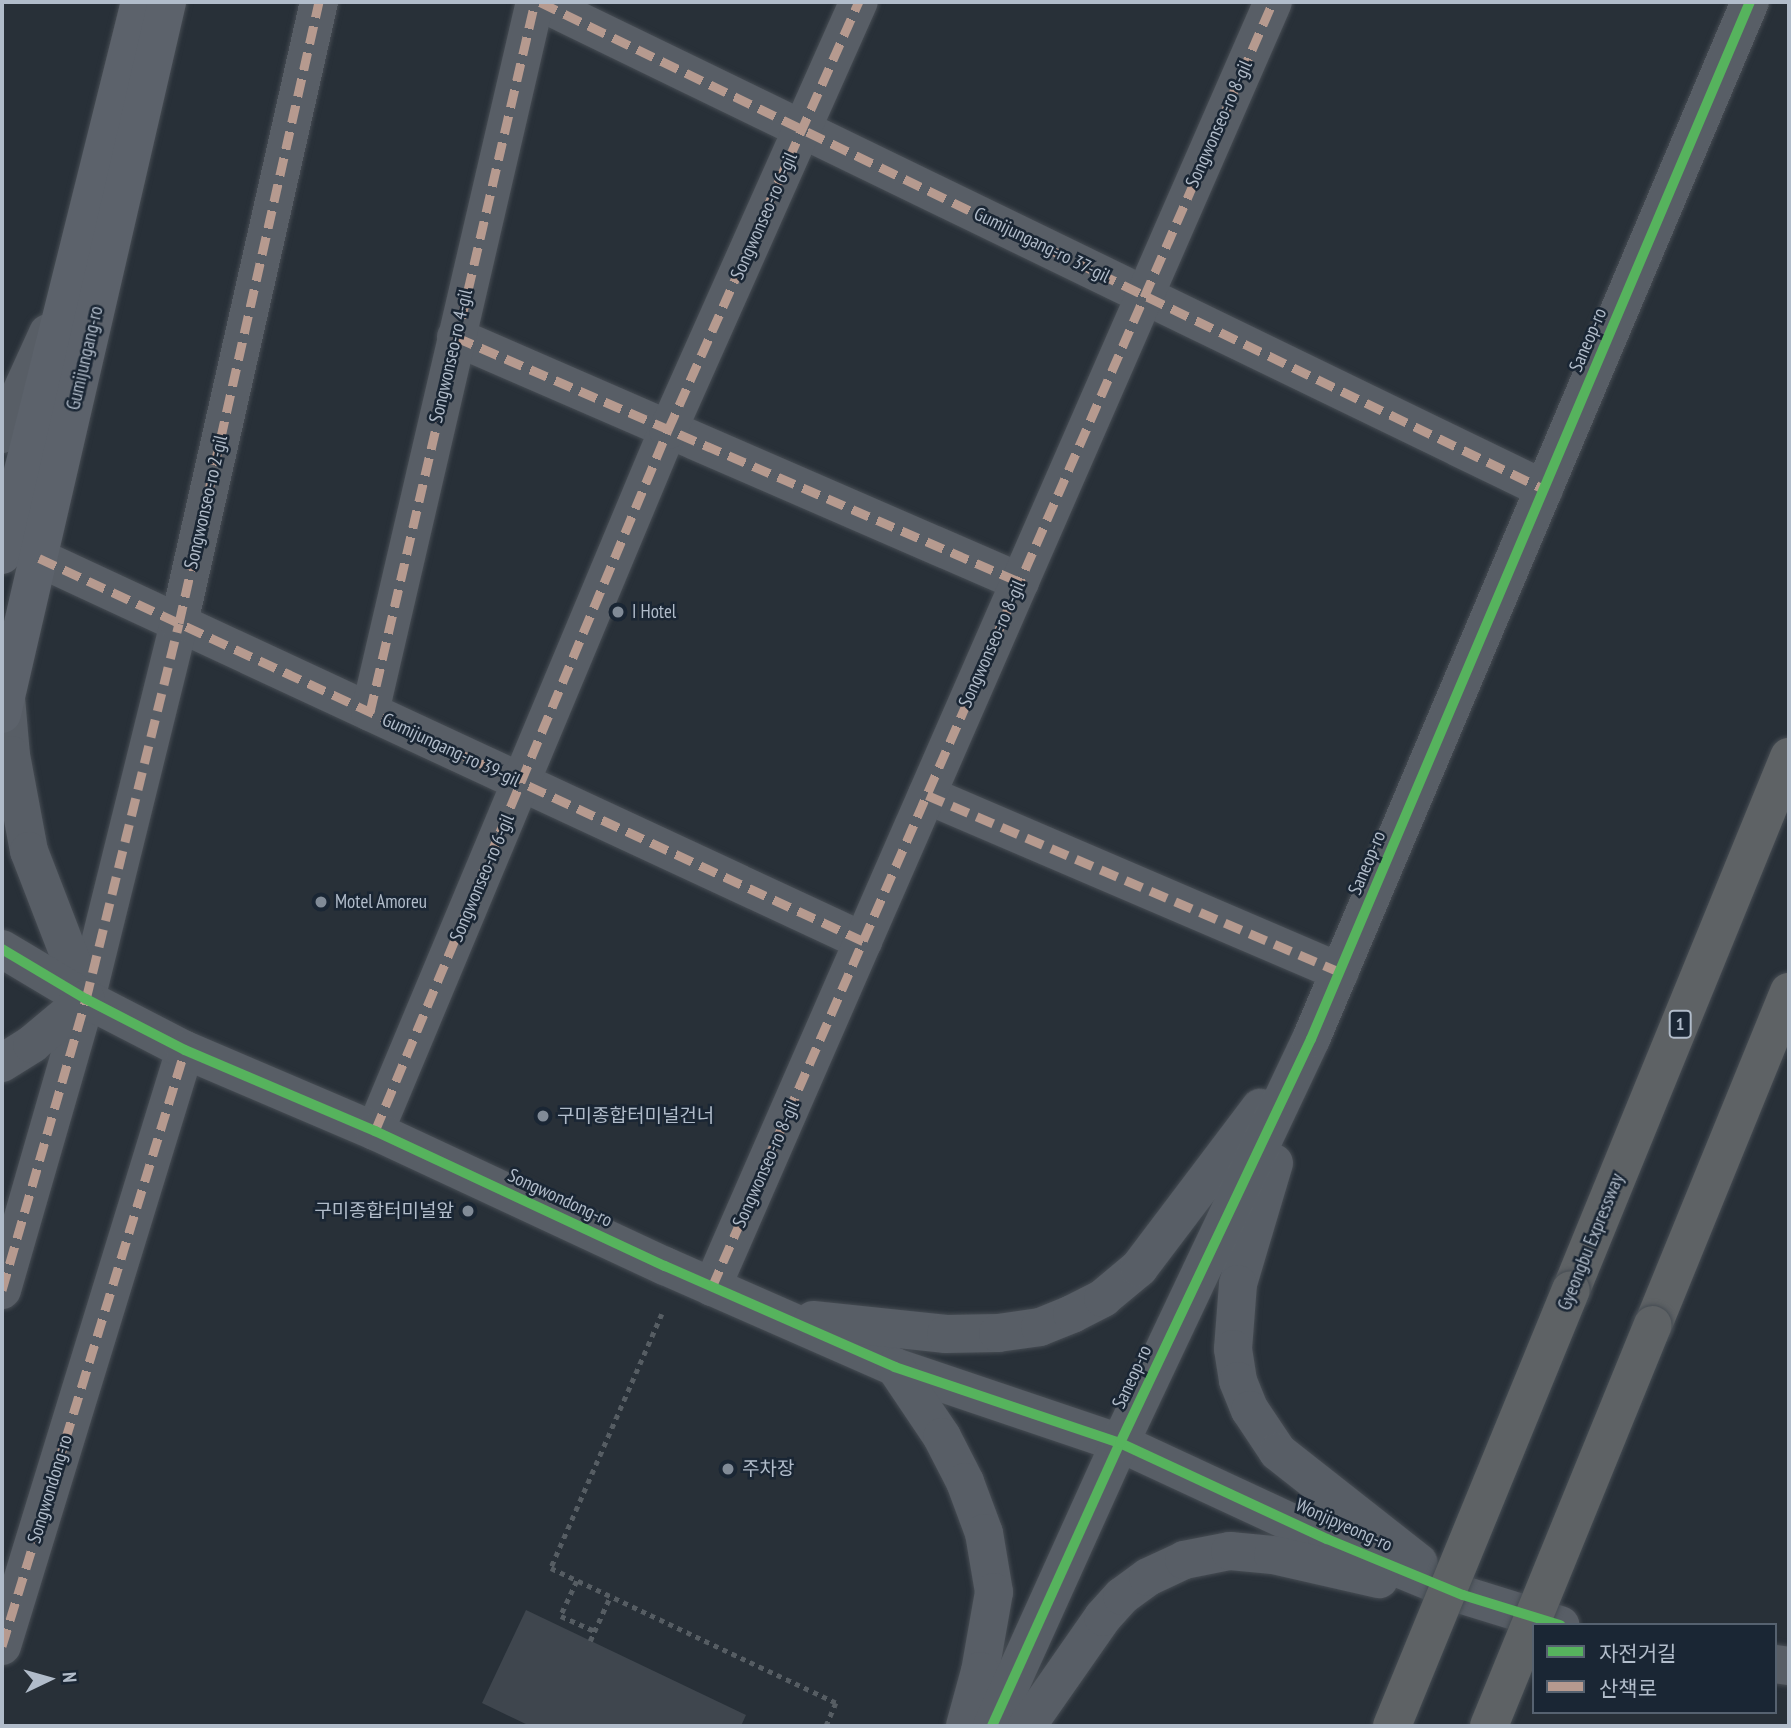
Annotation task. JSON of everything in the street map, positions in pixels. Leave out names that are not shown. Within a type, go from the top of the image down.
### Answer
[{"type":"highway","name":"Gyeongbu Expressway","points":[[1392,1726],[1789,757]]},
{"type":"highway","points":[[1489,1726],[1789,992]]},
{"type":"main road","name":"Gumijungang-ro","points":[[4,706],[20,557],[69,287],[140,2]]},
{"type":"main road","name":"Gumijungang-ro","points":[[20,557],[167,2]]},
{"type":"street","name":"Songwonseo-ro 2-gil","points":[[86,999],[179,623],[319,2]]},
{"type":"street","name":"Gumijungang-ro 37-gil","points":[[538,2],[1544,489]]},
{"type":"street","name":"Songwonseo-ro 4-gil","points":[[370,712],[456,337],[538,2]]},
{"type":"street","name":"Songwonseo-ro 6-gil","points":[[374,1131],[668,430],[859,2]]},
{"type":"street","name":"Songwonseo-ro 8-gil","points":[[712,1287],[1273,2]]},
{"type":"street","name":"Saneop-ro","points":[[992,1726],[1120,1443],[1311,1039],[1750,2]]},
{"type":"street","points":[[2,434],[69,287]]},
{"type":"street","points":[[456,337],[1020,582]]},
{"type":"street","name":"Gumijungang-ro 39-gil","points":[[20,557],[179,623],[863,941]]},
{"type":"street","points":[[2,1290],[86,999],[29,851],[4,706]]},
{"type":"street","points":[[927,795],[1340,972]]},
{"type":"street","name":"Songwondong-ro","points":[[2,949],[86,999],[185,1050],[374,1131],[712,1287],[895,1367],[1120,1443]]},
{"type":"street","points":[[2,1063],[32,1044],[86,999]]},
{"type":"street","points":[[781,1317],[946,1334],[998,1333],[1040,1327],[1092,1304],[1139,1268],[1311,1039]]},
{"type":"street","points":[[1311,1039],[1238,1284],[1233,1336],[1238,1381],[1250,1410],[1278,1451],[1464,1595]]},
{"type":"street","name":"Songwondong-ro","points":[[2,1646],[185,1050]]},
{"type":"street","points":[[895,1367],[942,1437],[965,1482],[984,1533],[994,1592],[980,1671],[965,1726]]},
{"type":"street","name":"Wonjipyeong-ro","points":[[1120,1443],[1327,1538],[1464,1595],[1553,1623]]},
{"type":"street","points":[[1027,1726],[1103,1617],[1122,1596],[1148,1577],[1184,1560],[1230,1551],[1273,1555],[1464,1595]]},
{"type":"path","points":[[662,1314],[551,1568],[836,1703],[826,1726]]},
{"type":"path","points":[[577,1581],[561,1616],[594,1631]]},
{"type":"path","points":[[590,1641],[610,1597]]},
{"type":"building","points":[[526,1610],[746,1715],[741,1726],[530,1726],[482,1703]]},
{"type":"marked path","points":[[2,1290],[86,999],[179,623],[319,2]]},
{"type":"marked path","points":[[370,712],[535,2]]},
{"type":"marked path","points":[[540,2],[1544,489]]},
{"type":"marked path","points":[[375,1131],[668,430],[859,2]]},
{"type":"marked path","points":[[712,1287],[1273,2]]},
{"type":"marked path","points":[[456,337],[1020,582]]},
{"type":"marked path","points":[[39,558],[863,941]]},
{"type":"marked path","points":[[927,795],[1340,972]]},
{"type":"marked path","points":[[2,1646],[185,1050]]},
{"type":"cycle path","points":[[992,1726],[1120,1443],[1311,1039],[1750,2]]},
{"type":"cycle path","points":[[2,949],[86,999],[185,1050],[375,1131],[665,1266],[895,1367],[1120,1443],[1327,1539],[1463,1595],[1554,1623]]},
{"type":"place","name":"I Hotel","points":[[618,612]]},
{"type":"place","name":"Motel Amoreu","points":[[321,902]]},
{"type":"place","name":"구미종합터미널건너","points":[[543,1116]]},
{"type":"place","name":"구미종합터미널앞","points":[[468,1211]]},
{"type":"place","name":"주차장","points":[[728,1469]]}]
